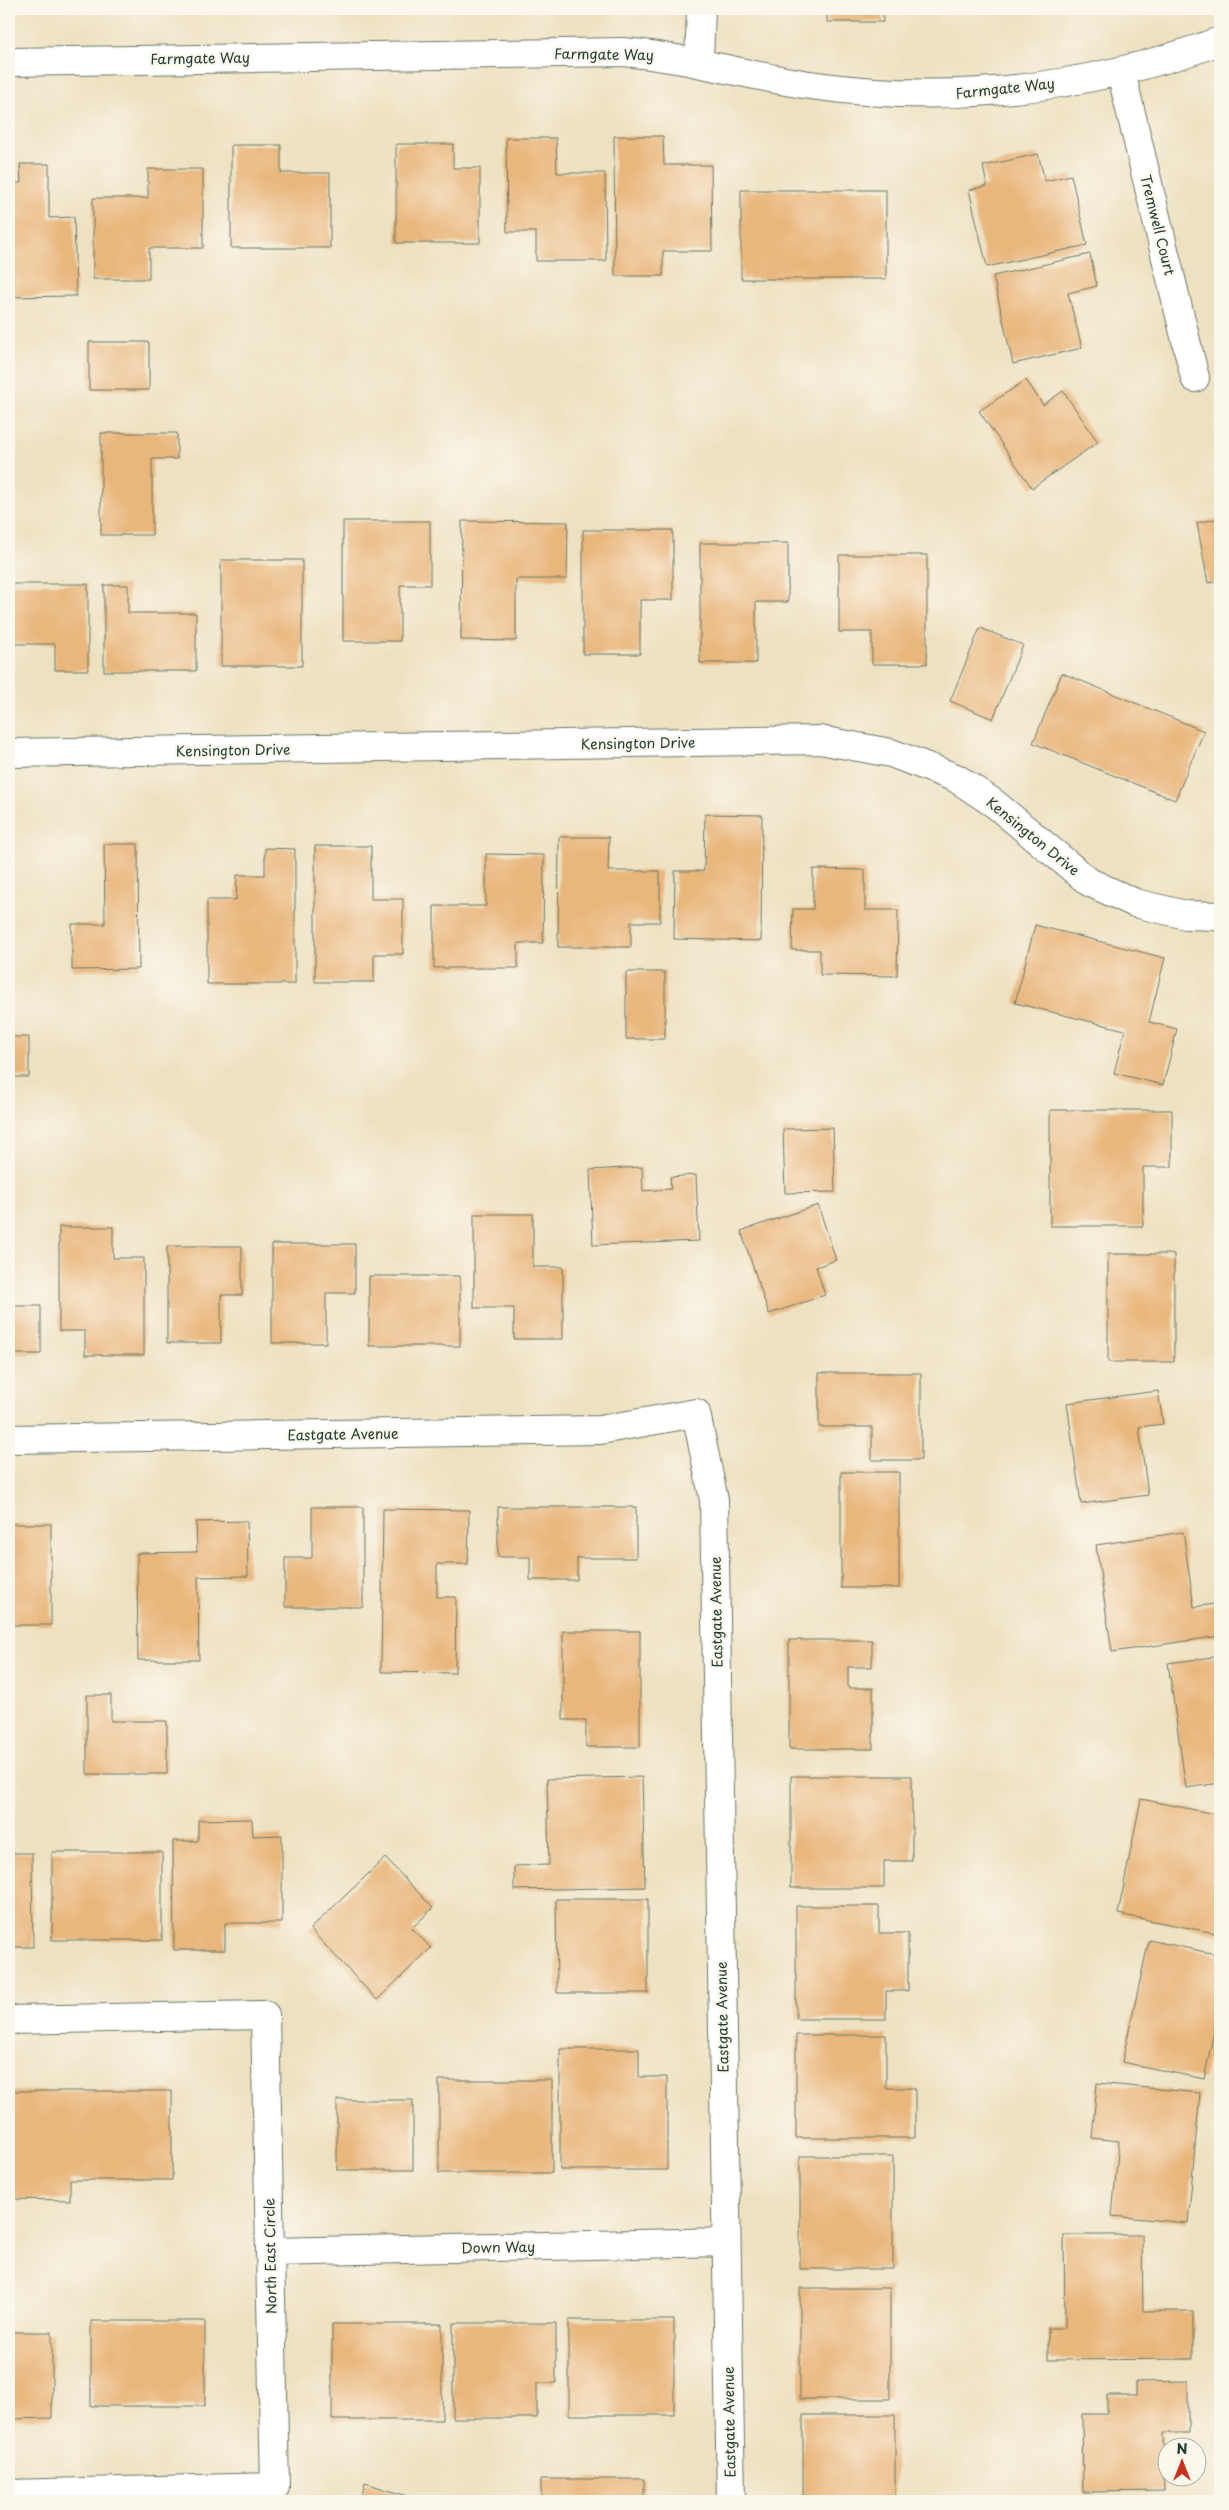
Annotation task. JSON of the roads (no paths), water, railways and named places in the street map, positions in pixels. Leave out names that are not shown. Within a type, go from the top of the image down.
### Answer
[{"type":"street","points":[[699,62],[701,9]]},
{"type":"street","name":"Farmgate Way","points":[[9,62],[623,52],[661,55],[777,80],[896,94],[941,94],[1009,90],[1121,72],[1220,41]]},
{"type":"street","name":"Tremwell Court","points":[[1121,72],[1195,378]]},
{"type":"street","name":"Kensington Drive","points":[[9,753],[820,740],[891,753],[956,778],[995,804],[1089,882],[1135,903],[1186,914],[1220,916]]},
{"type":"street","name":"Eastgate Avenue","points":[[9,1439],[600,1430],[696,1413],[714,1500],[731,2501]]},
{"type":"street","name":"North East Circle","points":[[9,2020],[265,2015],[274,2487],[9,2494]]},
{"type":"street","name":"Down Way","points":[[270,2252],[726,2242]]}]
